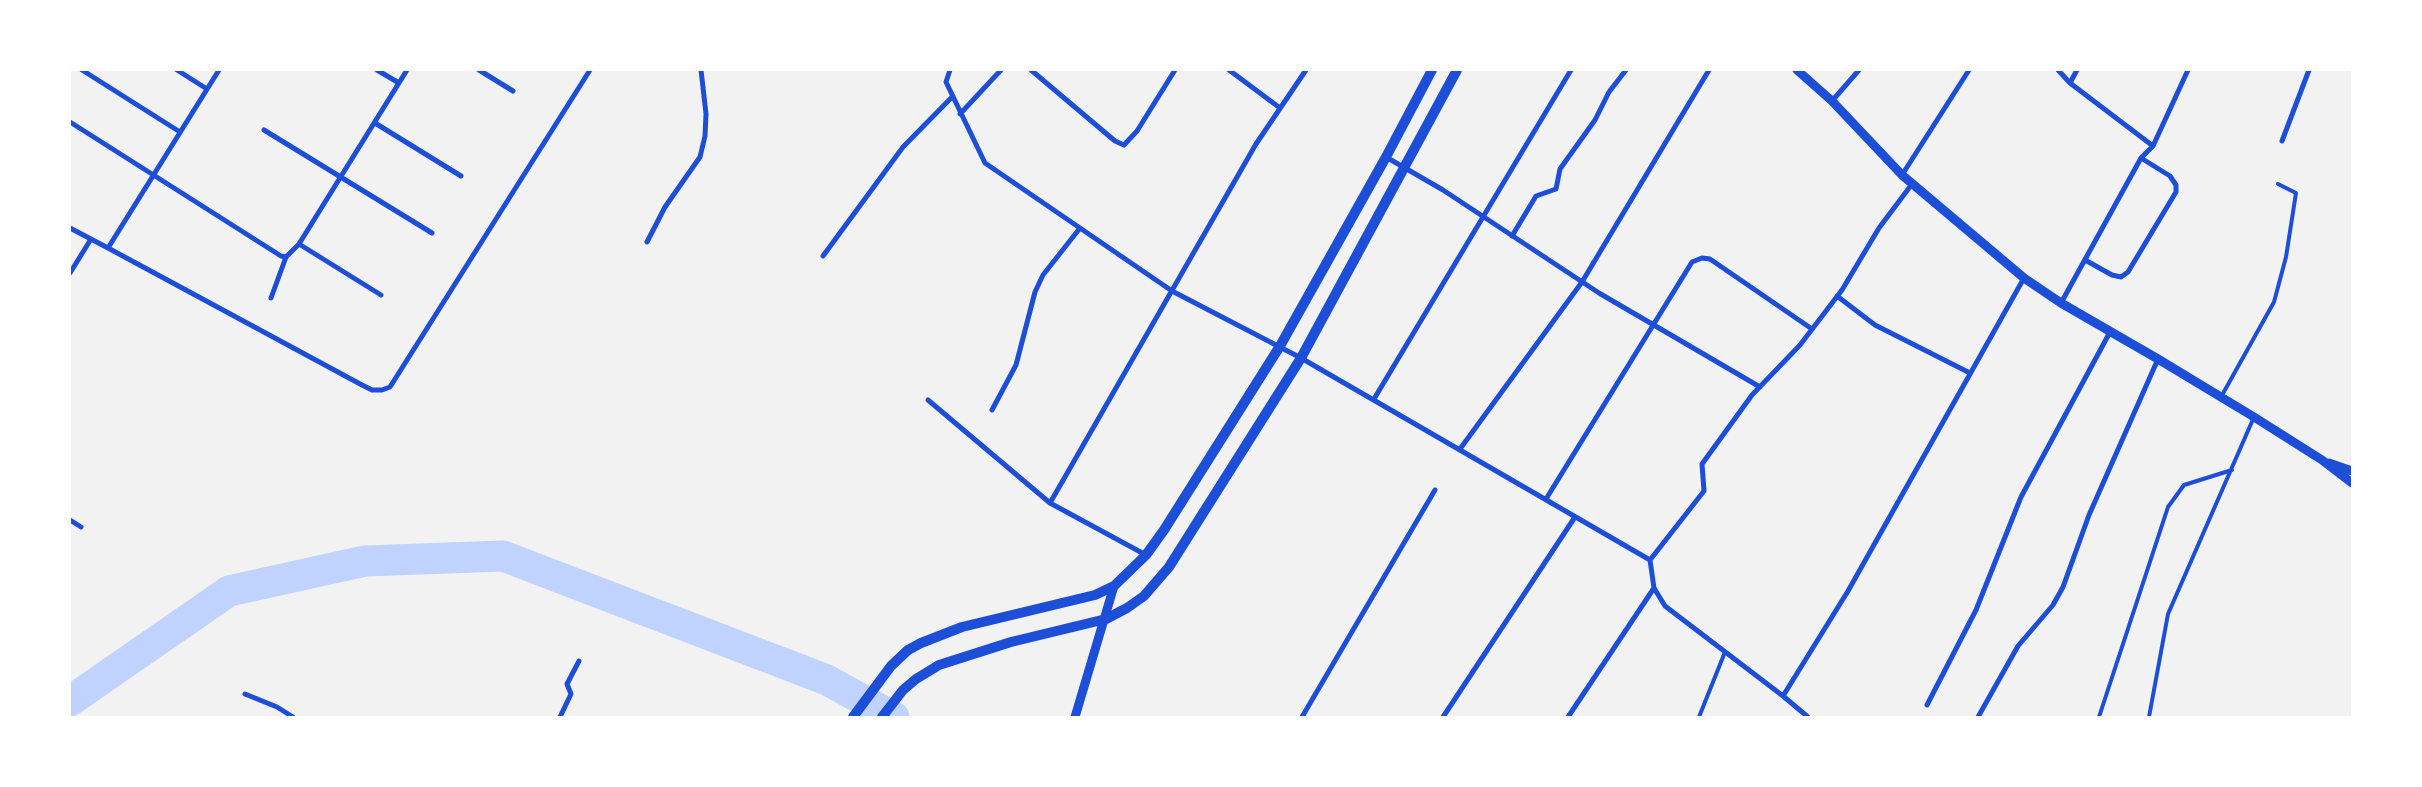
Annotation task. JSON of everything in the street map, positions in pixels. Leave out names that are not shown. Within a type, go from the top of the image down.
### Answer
[{"type":"main road","points":[[853,717],[891,666],[908,650],[962,626],[1095,595],[1114,586],[1146,555],[1164,530],[1280,346],[1386,158],[1432,70]]},
{"type":"main road","points":[[882,717],[903,690],[916,678],[939,665],[1011,642],[1106,619],[1144,596],[1168,567],[1301,358],[1457,70]]},
{"type":"street","points":[[82,70],[180,132]]},
{"type":"street","points":[[177,70],[207,89]]},
{"type":"street","points":[[108,248],[219,70]]},
{"type":"street","points":[[377,70],[399,83]]},
{"type":"street","points":[[271,298],[286,257],[299,244],[407,70]]},
{"type":"street","points":[[479,70],[513,91]]},
{"type":"street","points":[[70,228],[362,385],[372,390],[382,390],[390,387],[590,70]]},
{"type":"street","points":[[647,242],[666,207],[700,157],[706,114],[701,70]]},
{"type":"street","points":[[950,70],[946,82],[985,163],[1172,291],[1280,346],[1650,560]]},
{"type":"street","points":[[960,114],[1001,70]]},
{"type":"street","points":[[1031,70],[1115,141],[1124,145],[1137,131],[1175,70]]},
{"type":"street","points":[[1228,70],[1280,108]]},
{"type":"street","points":[[1050,503],[1256,144],[1306,70]]},
{"type":"street","points":[[1374,399],[1571,70]]},
{"type":"street","points":[[1512,236],[1536,196],[1556,189],[1560,169],[1595,120],[1609,92],[1626,70]]},
{"type":"street","points":[[1460,449],[1582,282],[1709,70]]},
{"type":"street","points":[[1832,101],[1859,70]]},
{"type":"street","points":[[1902,175],[1969,70]]},
{"type":"street","points":[[2058,70],[2070,83],[2153,146]]},
{"type":"street","points":[[2070,83],[2077,70]]},
{"type":"street","points":[[2060,303],[2141,158],[2153,146],[2188,70]]},
{"type":"street","points":[[2282,141],[2309,70]]},
{"type":"street","points":[[1802,72],[1902,175],[2024,278],[2060,303],[2158,358],[2254,417],[2322,460],[2352,483]]},
{"type":"street","points":[[823,256],[903,147],[952,96]]},
{"type":"street","points":[[70,122],[281,256],[286,257]]},
{"type":"street","points":[[375,123],[461,176]]},
{"type":"street","points":[[264,130],[432,233]]},
{"type":"street","points":[[1386,158],[1405,167],[1483,216],[1582,282],[1760,387]]},
{"type":"street","points":[[2085,260],[2112,275],[2121,277],[2128,272],[2176,192],[2176,185],[2170,176],[2141,158]]},
{"type":"street","points":[[1808,717],[1665,606],[1654,588],[1650,560],[1704,491],[1702,464],[1760,387],[1812,329],[1837,296],[1879,228],[1912,184]]},
{"type":"street","points":[[992,410],[1016,365],[1035,292],[1043,275],[1080,228]]},
{"type":"street","points":[[70,273],[91,239]]},
{"type":"street","points":[[299,244],[380,295]]},
{"type":"street","points":[[1546,500],[1692,262],[1702,258],[1710,259],[1812,329]]},
{"type":"street","points":[[1783,696],[1848,591],[2024,278]]},
{"type":"street","points":[[1837,296],[1875,325],[1970,373]]},
{"type":"street","points":[[1927,704],[1976,610],[2021,497],[2110,332]]},
{"type":"street","points":[[1978,717],[2018,646],[2053,605],[2060,593],[2072,566],[2088,515],[2158,358]]},
{"type":"street","points":[[928,400],[1050,503],[1146,555]]},
{"type":"street","points":[[2322,460],[2352,471]]},
{"type":"street","points":[[1302,717],[1435,490]]},
{"type":"street","points":[[1443,717],[1575,517]]},
{"type":"street","points":[[70,520],[81,527]]},
{"type":"street","points":[[1075,717],[1106,619],[1114,586]]},
{"type":"street","points":[[1568,717],[1654,588]]},
{"type":"street","points":[[560,717],[571,694],[567,684],[579,661]]},
{"type":"street","points":[[245,694],[277,707],[293,717]]},
{"type":"lane","points":[[2221,397],[2274,302],[2286,257],[2296,193],[2278,184]]},
{"type":"lane","points":[[2149,717],[2168,614],[2254,417]]},
{"type":"lane","points":[[2099,717],[2168,506],[2184,485],[2232,470]]},
{"type":"lane","points":[[1699,717],[1725,652]]},
{"type":"waterway","points":[[70,701],[229,591],[365,561],[503,556],[827,680],[894,717]]}]
